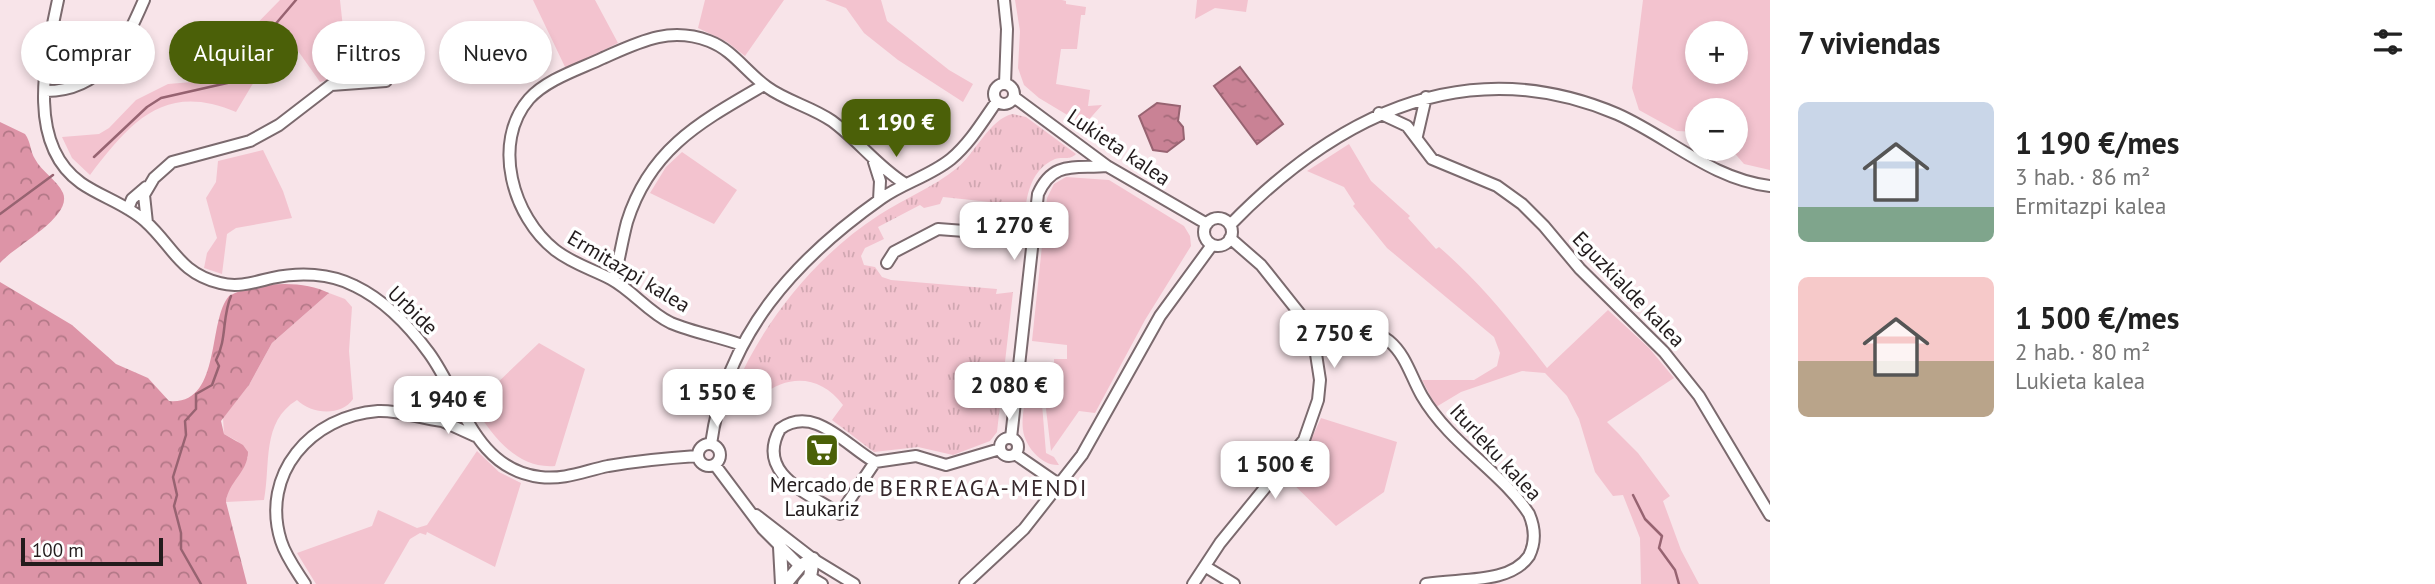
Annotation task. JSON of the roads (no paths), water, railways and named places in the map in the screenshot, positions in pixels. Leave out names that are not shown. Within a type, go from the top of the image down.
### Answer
[{"type":"street","points":[[46,91],[71,87],[99,75],[124,45],[144,0]]},
{"type":"street","points":[[998,101],[995,92],[1005,84],[1007,29],[1004,0]]},
{"type":"street","name":"Urbide","points":[[55,3],[46,91],[46,129],[60,162],[81,183],[128,209],[147,223],[190,272],[221,284],[236,285],[276,277],[313,274],[339,279],[357,287],[389,309],[410,330],[429,352],[476,436],[498,460],[524,474],[561,478],[604,467],[697,456]]},
{"type":"street","name":"Ermitazpi kalea","points":[[742,345],[673,324],[648,310],[614,280],[583,268],[553,249],[522,208],[511,176],[509,156],[518,118],[530,99],[549,84],[662,34],[683,34],[725,49],[764,85],[832,121],[892,176],[904,183]]},
{"type":"street","points":[[128,209],[172,162],[185,156],[231,147],[279,125],[331,85],[345,84]]},
{"type":"street","points":[[998,101],[1007,103],[1014,97],[1012,88],[1005,84]]},
{"type":"street","points":[[614,280],[627,222],[640,191],[660,158],[698,124],[764,85]]},
{"type":"street","points":[[1230,239],[1230,225],[1291,167],[1351,127],[1405,103],[1480,87],[1572,99],[1618,115],[1720,172],[1770,186]]},
{"type":"street","name":"Lukieta kalea","points":[[1014,97],[1107,166],[1207,224]]},
{"type":"street","name":"Eguzkialde kalea","points":[[1426,97],[1413,125],[1427,154],[1438,163],[1487,181],[1522,204],[1580,269],[1664,352],[1713,416],[1758,499],[1770,515]]},
{"type":"street","points":[[715,465],[720,455],[712,444],[716,411],[755,319],[819,249],[879,200],[904,183],[949,160],[968,141],[998,101]]},
{"type":"street","points":[[1405,103],[1413,125]]},
{"type":"street","points":[[1379,113],[1413,125]]},
{"type":"street","name":"Ermitazpi kalea","points":[[871,157],[880,181],[879,200]]},
{"type":"street","points":[[1012,438],[1038,194],[1051,172],[1061,168],[1107,166]]},
{"type":"street","points":[[892,176],[893,191]]},
{"type":"street","points":[[880,181],[893,191]]},
{"type":"street","points":[[113,201],[140,197]]},
{"type":"street","points":[[140,197],[147,223]]},
{"type":"street","points":[[1230,225],[1218,218],[1207,224],[1204,236],[1213,245],[1221,246],[1230,239]]},
{"type":"street","points":[[887,263],[894,252],[938,229],[1033,236]]},
{"type":"street","points":[[1230,239],[1261,265],[1308,324]]},
{"type":"street","points":[[965,584],[1024,529],[1060,485],[1102,425],[1160,316],[1213,245]]},
{"type":"street","points":[[1308,324],[1317,323],[1323,329],[1321,337],[1314,341]]},
{"type":"street","points":[[1193,584],[1220,543],[1304,440],[1318,400],[1320,380],[1314,341],[1305,335],[1308,324]]},
{"type":"street","name":"Iturleku kalea","points":[[1323,329],[1355,327],[1389,342],[1405,360],[1422,395],[1439,420],[1529,514],[1534,530],[1532,548],[1525,563],[1514,575],[1490,584],[1444,581],[1426,584]]},
{"type":"street","points":[[432,408],[446,383]]},
{"type":"street","points":[[419,416],[432,408],[457,406]]},
{"type":"street","points":[[442,421],[452,415],[457,406]]},
{"type":"street","points":[[305,584],[288,559],[276,513],[281,475],[296,449],[320,429],[350,416],[380,411],[442,421],[476,436]]},
{"type":"street","points":[[875,462],[840,514],[783,475],[774,466],[771,452],[780,429],[800,419],[813,421],[875,462],[916,456],[946,465],[1000,449]]},
{"type":"street","points":[[1000,449],[1003,440],[1012,438]]},
{"type":"street","points":[[1012,438],[1018,443],[1015,454]]},
{"type":"street","points":[[712,444],[701,446],[697,456],[702,465],[715,465]]},
{"type":"street","points":[[1000,449],[1006,455],[1015,454],[1060,485]]},
{"type":"street","points":[[715,465],[750,512],[800,566],[807,580],[822,584]]},
{"type":"street","points":[[750,512],[760,516],[813,559],[854,584]]},
{"type":"street","points":[[780,547],[784,584]]},
{"type":"street","points":[[784,584],[800,566],[813,559]]},
{"type":"street","points":[[807,580],[813,559]]},
{"type":"street","points":[[1206,567],[1234,584]]},
{"type":"water","points":[[1240,67],[1283,124],[1257,144],[1214,86]]},
{"type":"water","points":[[1157,103],[1180,106],[1178,121],[1183,127],[1184,139],[1167,152],[1153,150],[1139,116]]},
{"type":"waterway","points":[[94,157],[147,107],[161,98],[236,81],[262,40],[296,0]]},
{"type":"waterway","points":[[0,214],[53,175]]},
{"type":"waterway","points":[[201,584],[181,549],[181,533],[174,506],[177,495],[173,477],[186,435],[185,421],[196,409],[196,394],[212,385],[219,366],[216,360],[222,344],[231,296]]},
{"type":"waterway","points":[[1633,495],[1645,519],[1662,536],[1659,548],[1675,570],[1679,584]]},
{"type":"place","name":"Mercado de Laukariz","points":[[822,450]]},
{"type":"district","name":"BERREAGA-MENDI","points":[[984,487]]}]
